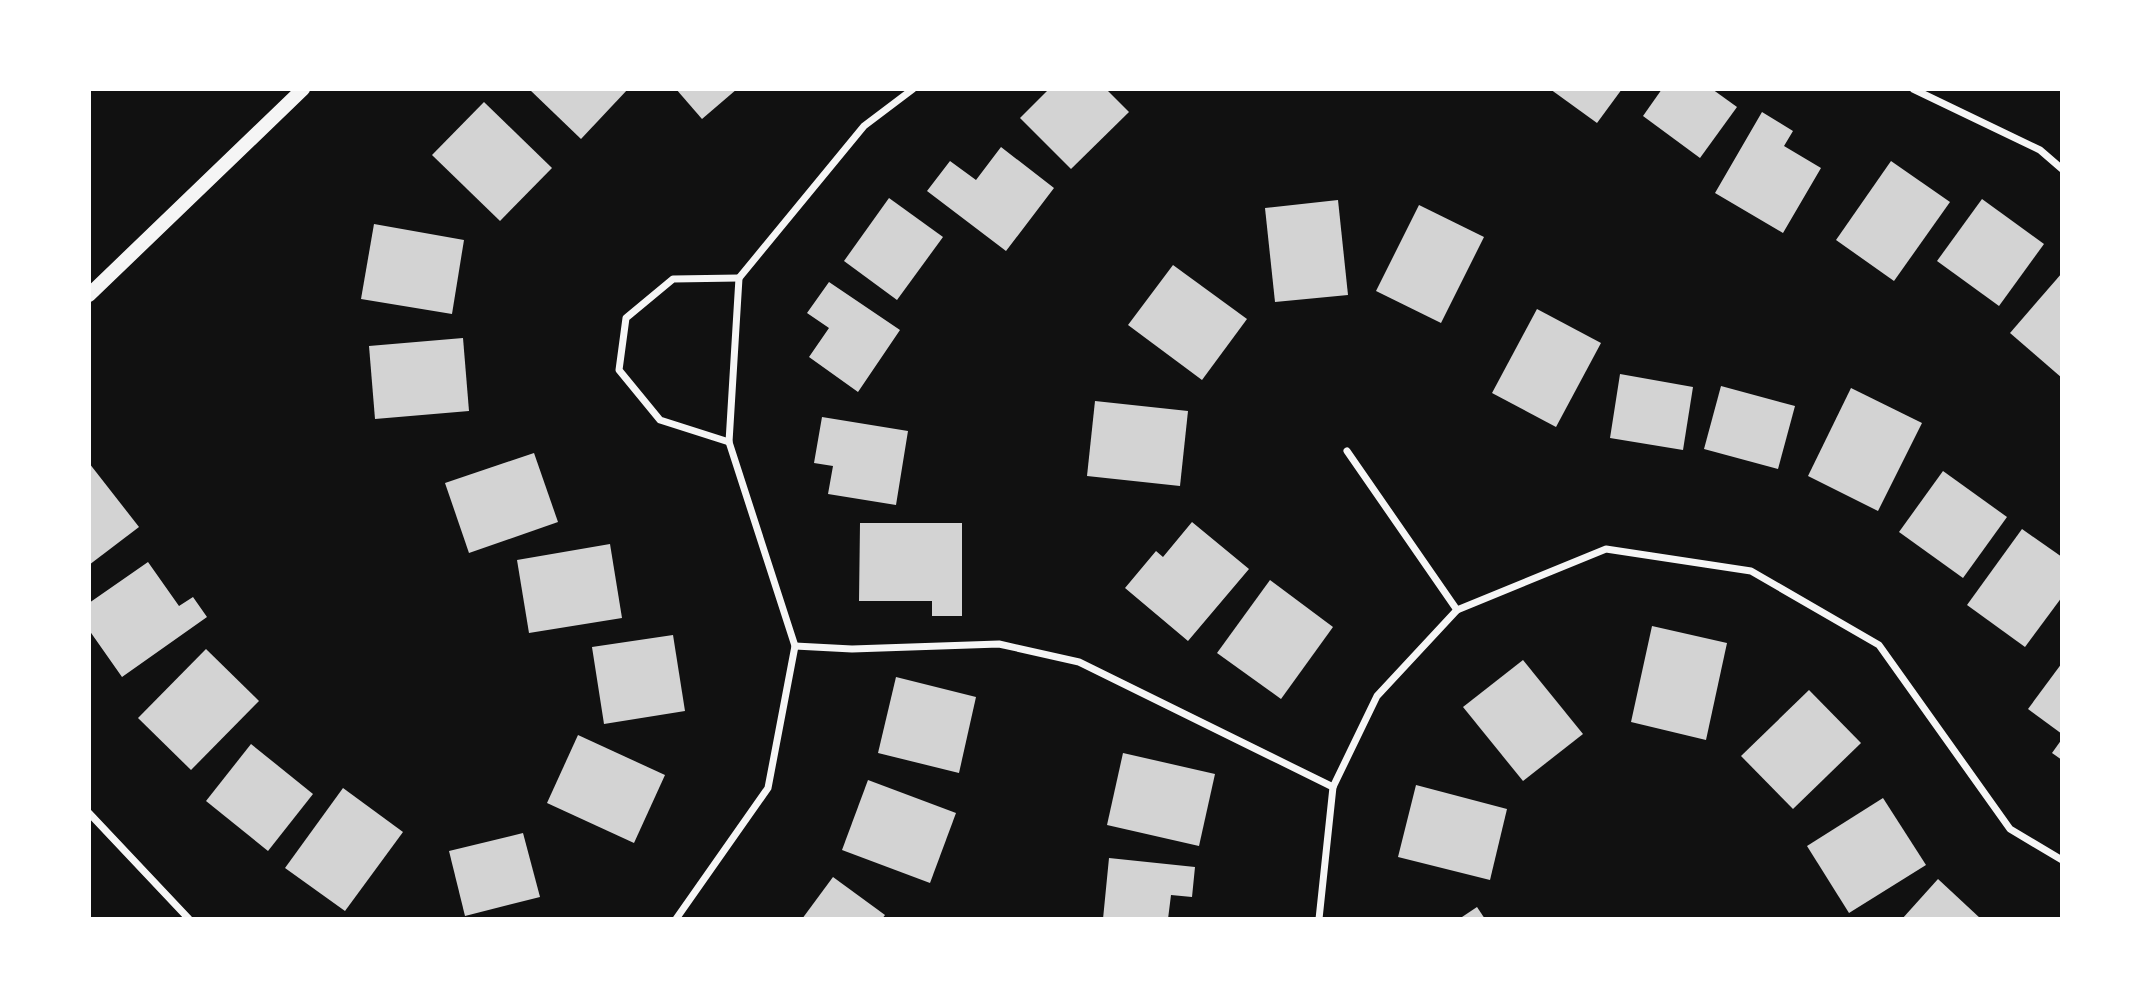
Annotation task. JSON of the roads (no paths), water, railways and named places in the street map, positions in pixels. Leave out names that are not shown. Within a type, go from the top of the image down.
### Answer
[{"type":"main road","points":[[89,295],[303,89]]},
{"type":"street","points":[[676,919],[768,788],[795,646],[729,442],[739,278],[864,126],[913,89]]},
{"type":"street","points":[[1913,89],[2040,150],[2062,169]]},
{"type":"street","points":[[729,442],[660,420],[618,370],[626,318],[673,279],[739,278]]},
{"type":"street","points":[[1347,451],[1457,610]]},
{"type":"street","points":[[1319,919],[1333,787],[1377,696],[1457,610],[1606,549],[1751,571],[1879,646],[2010,829],[2062,860]]},
{"type":"street","points":[[795,646],[852,649],[999,644],[1079,662],[1333,787]]},
{"type":"street","points":[[89,813],[189,919]]}]
